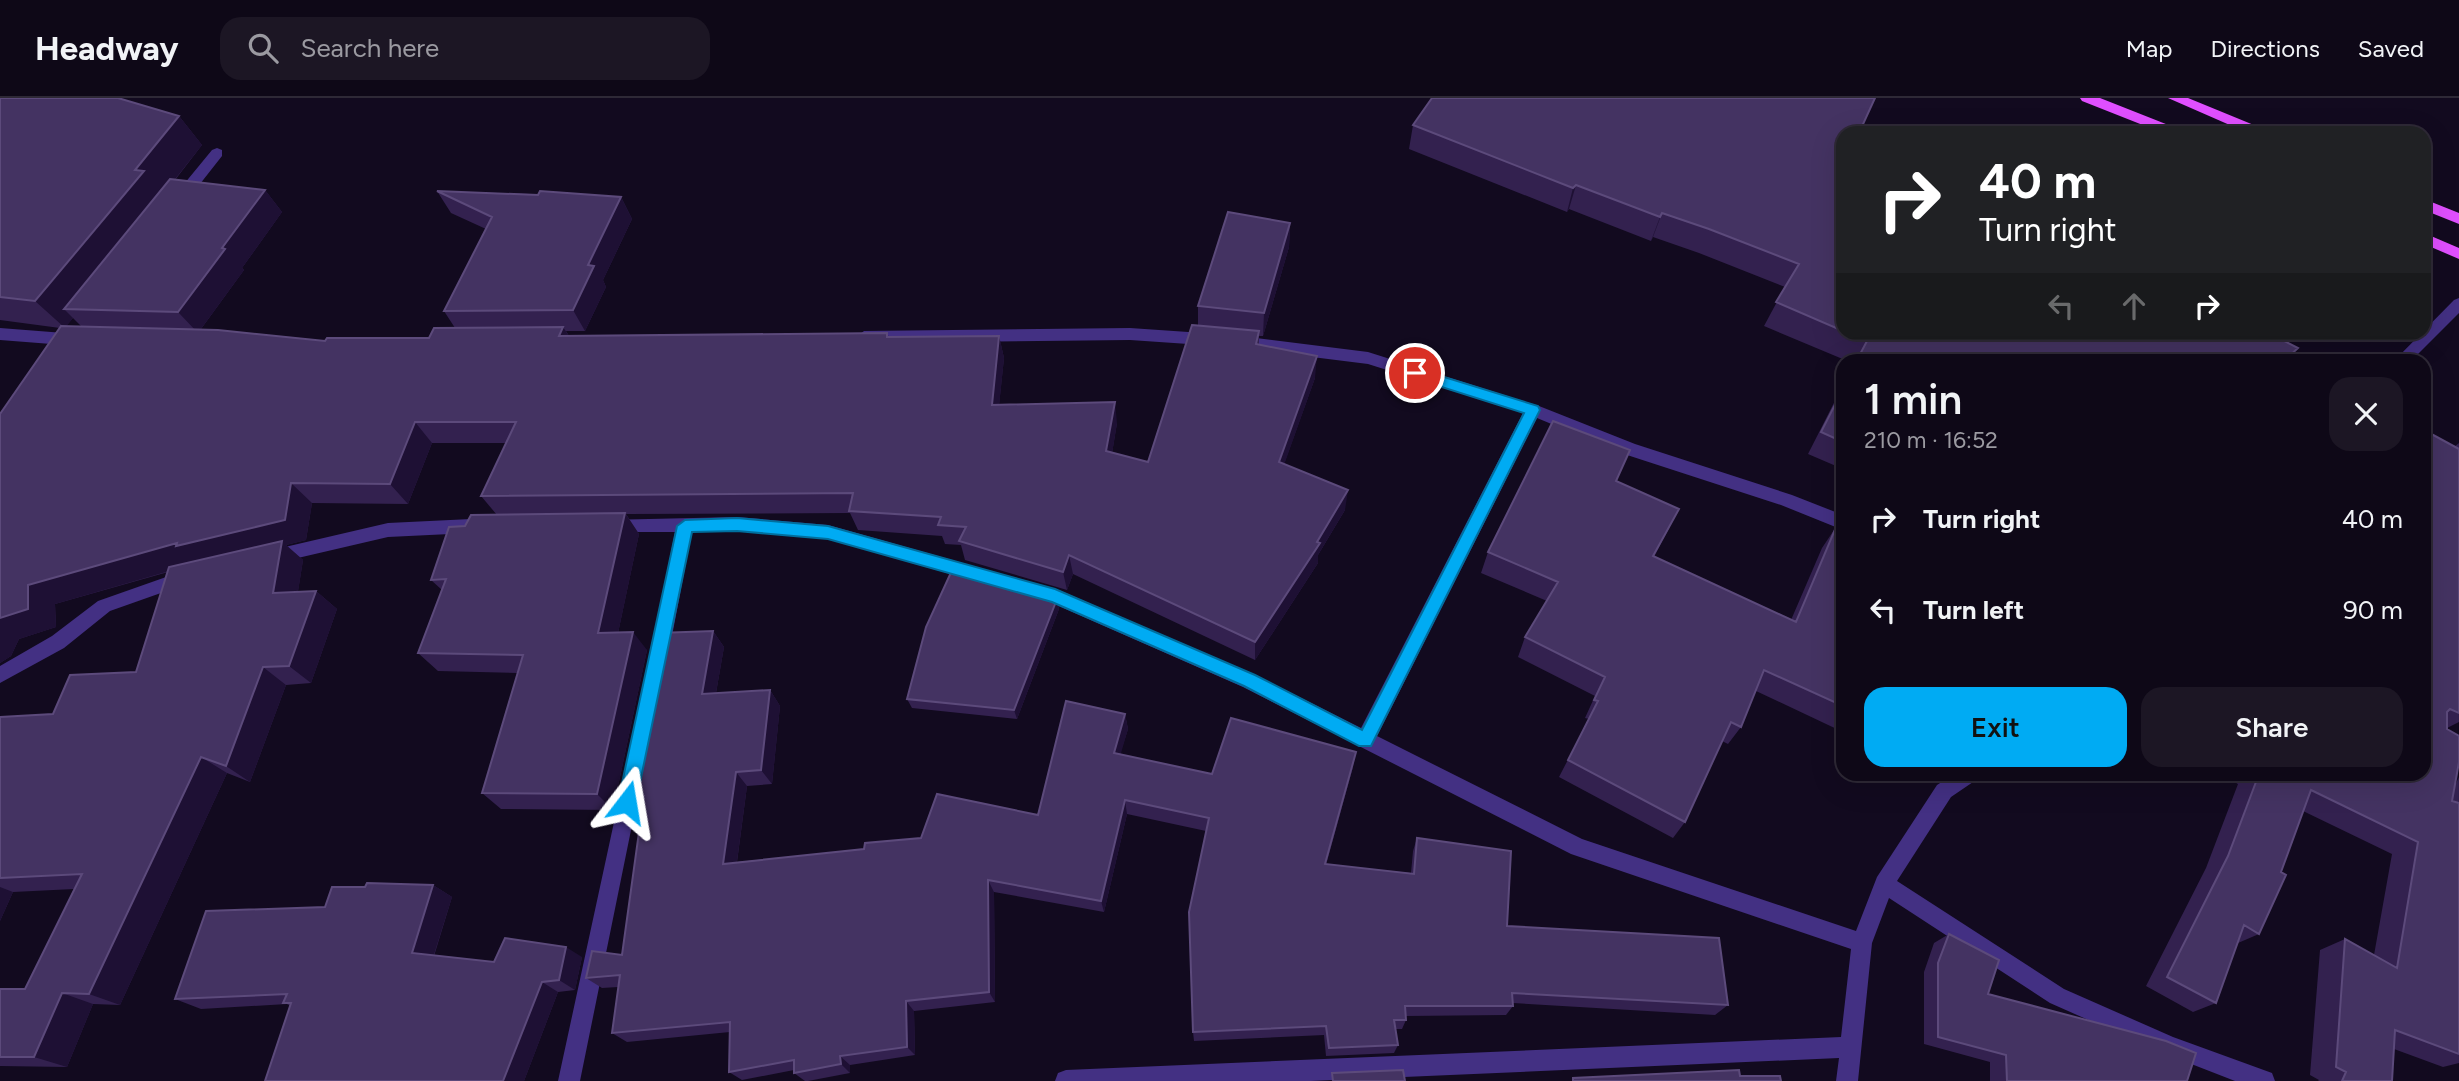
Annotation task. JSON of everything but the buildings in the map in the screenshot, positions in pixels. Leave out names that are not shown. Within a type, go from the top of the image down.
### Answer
[{"type":"main road","points":[[2087,98],[2158,126]]},
{"type":"main road","points":[[2175,98],[2244,126]]},
{"type":"main road","points":[[2431,207],[2459,219]]},
{"type":"main road","points":[[2431,241],[2459,254]]},
{"type":"street","points":[[167,215],[217,153]]},
{"type":"street","points":[[2431,332],[2459,304]]},
{"type":"street","points":[[0,334],[72,334],[94,340]]},
{"type":"street","points":[[845,337],[1130,334],[1282,346],[1368,358],[1533,410],[1630,449],[1786,500],[1836,520]]},
{"type":"street","points":[[2409,354],[2423,340]]},
{"type":"street","points":[[1365,740],[1533,410]]},
{"type":"street","points":[[587,525],[737,524],[828,532],[1055,596],[1250,681],[1578,847],[1863,943]]},
{"type":"street","points":[[259,560],[388,530],[492,525]]},
{"type":"street","points":[[655,676],[685,526]]},
{"type":"street","points":[[0,675],[58,642],[104,606],[168,582],[207,573]]},
{"type":"street","points":[[569,1081],[614,853],[639,751]]},
{"type":"street","points":[[1847,1081],[1863,943],[1884,884],[1944,791],[1959,781]]},
{"type":"street","points":[[1884,884],[2057,996],[2170,1046],[2264,1081]]},
{"type":"street","points":[[1066,1081],[1849,1047]]},
{"type":"route","points":[[627,802],[685,526],[737,524],[828,532],[1055,596],[1250,681],[1365,740],[1533,410],[1415,373]]}]
